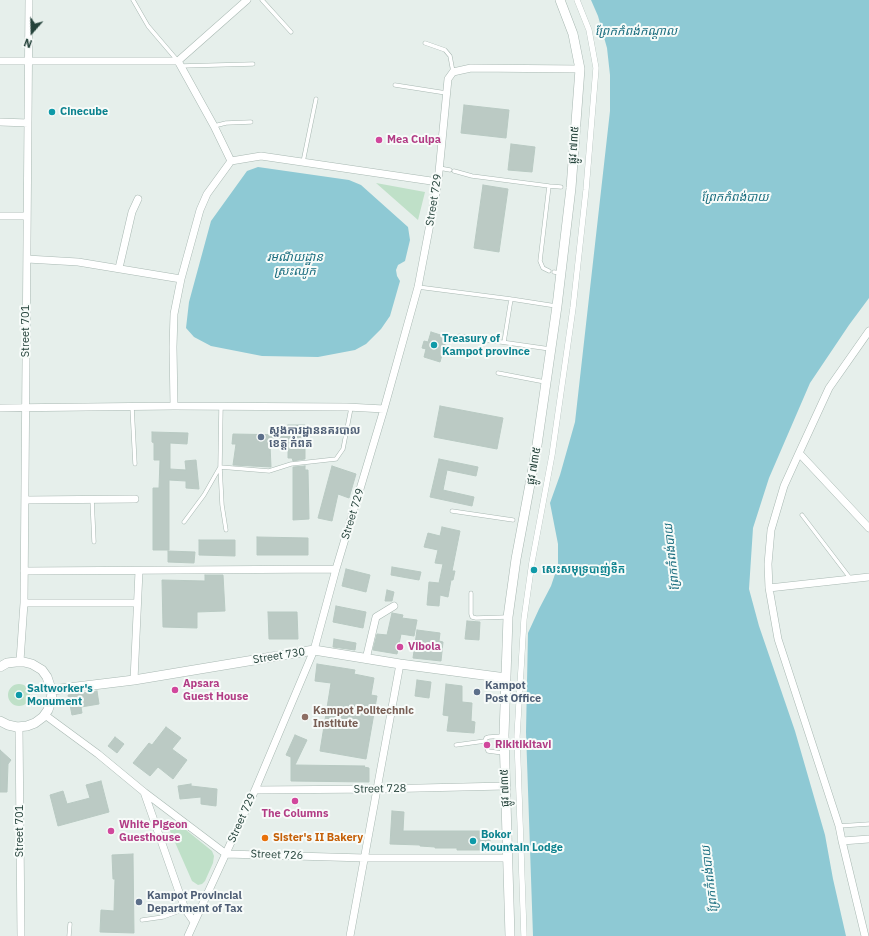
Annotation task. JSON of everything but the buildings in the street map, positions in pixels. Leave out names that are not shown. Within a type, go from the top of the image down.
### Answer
[{"type":"street","name":"Street 701","points":[[20,661],[24,603],[29,0]]},
{"type":"street","points":[[0,61],[179,63],[247,0]]},
{"type":"street","name":"ផ្លូវ ៧៣៥","points":[[510,936],[504,753],[508,617],[522,521],[536,452],[557,306],[557,272],[568,188],[580,69],[573,34],[560,0]]},
{"type":"street","points":[[524,936],[517,736],[524,619],[532,562],[552,455],[573,308],[586,190],[596,68],[589,30],[577,0]]},
{"type":"street","points":[[179,63],[214,126],[231,161]]},
{"type":"street","points":[[453,72],[471,68],[580,69]]},
{"type":"street","name":"Street 729","points":[[188,936],[255,790],[314,650],[418,287],[438,182],[448,79],[453,72]]},
{"type":"street","points":[[0,122],[28,123]]},
{"type":"street","points":[[174,406],[172,347],[174,314],[181,279],[194,228],[207,194],[231,161],[261,156],[438,182]]},
{"type":"street","points":[[119,268],[132,212],[138,199]]},
{"type":"street","points":[[0,216],[27,216]]},
{"type":"street","points":[[27,260],[78,262],[181,279]]},
{"type":"street","points":[[864,936],[839,826],[778,640],[769,588],[768,564],[771,530],[784,486],[829,388],[869,331]]},
{"type":"street","points":[[0,408],[174,406],[384,409]]},
{"type":"street","points":[[799,453],[869,528]]},
{"type":"street","points":[[25,500],[135,499]]},
{"type":"street","points":[[24,571],[336,569]]},
{"type":"street","points":[[134,680],[139,571]]},
{"type":"street","points":[[769,588],[869,577]]},
{"type":"street","points":[[24,603],[137,603]]},
{"type":"street","points":[[366,659],[376,617],[394,606]]},
{"type":"street","name":"Street 730","points":[[52,690],[134,680],[314,650],[400,664],[506,678]]},
{"type":"street","points":[[0,667],[11,662],[20,661],[32,664],[42,670],[52,690],[51,701],[45,714],[31,725],[19,727],[8,725],[0,721]]},
{"type":"street","points":[[350,936],[400,664]]},
{"type":"street","points":[[45,714],[226,854]]},
{"type":"street","name":"Street 701","points":[[19,727],[21,936]]},
{"type":"street","name":"Street 728","points":[[255,790],[505,786]]},
{"type":"street","points":[[144,792],[185,909],[194,922]]},
{"type":"street","points":[[842,841],[869,839]]},
{"type":"street","name":"Street 726","points":[[226,854],[365,858],[508,858]]},
{"type":"lane","points":[[133,0],[148,26],[179,63],[253,64]]},
{"type":"lane","points":[[262,0],[291,32]]},
{"type":"lane","points":[[425,42],[445,50],[450,56],[453,72]]},
{"type":"lane","points":[[395,86],[446,93]]},
{"type":"lane","points":[[303,162],[316,99]]},
{"type":"lane","points":[[214,126],[226,122],[251,122]]},
{"type":"lane","points":[[439,168],[450,170]]},
{"type":"lane","points":[[454,171],[472,176],[560,187]]},
{"type":"lane","points":[[549,186],[540,261],[543,268],[549,271]]},
{"type":"lane","points":[[418,287],[557,306]]},
{"type":"lane","points":[[504,342],[511,299]]},
{"type":"lane","points":[[460,336],[551,349]]},
{"type":"lane","points":[[498,373],[546,382]]},
{"type":"lane","points":[[132,407],[135,464]]},
{"type":"lane","points":[[221,407],[220,467],[222,505],[226,530]]},
{"type":"lane","points":[[220,467],[269,470],[291,464],[336,459],[343,450],[351,408]]},
{"type":"lane","points":[[184,522],[200,501],[220,467]]},
{"type":"lane","points":[[92,499],[94,542]]},
{"type":"lane","points":[[452,511],[513,520]]},
{"type":"lane","points":[[802,515],[851,579]]},
{"type":"lane","points":[[471,592],[472,617],[508,617]]},
{"type":"lane","points":[[456,745],[485,741],[486,738],[489,737],[504,736]]},
{"type":"lane","points":[[485,741],[488,751],[504,753]]},
{"type":"lane","points":[[839,826],[869,824]]},
{"type":"lane","points":[[142,920],[163,917],[185,909]]},
{"type":"lane","points":[[69,936],[70,924]]},
{"type":"green space","points":[[376,183],[425,192],[418,220]]},
{"type":"green space","points":[[19,684],[27,687],[30,695],[27,703],[19,706],[11,703],[8,695],[11,687]]},
{"type":"green space","points":[[175,823],[180,825],[212,851],[214,856],[213,863],[205,881],[202,884],[198,885],[192,881],[170,831],[170,827]]},
{"type":"water","points":[[591,0],[869,0],[869,298],[810,383],[769,478],[753,528],[749,589],[759,626],[795,731],[825,835],[846,936],[533,936],[526,732],[528,633],[551,586],[558,565],[558,544],[550,503],[560,475],[575,422],[610,111],[610,75],[607,48],[598,16]]},
{"type":"water","name":"រមណីយដ្ឋាន ស្រះឈូក","points":[[258,167],[349,180],[361,185],[408,227],[410,240],[405,261],[398,265],[396,270],[400,281],[390,316],[381,329],[366,344],[355,350],[318,357],[262,356],[211,346],[194,337],[186,328],[189,302],[211,221],[247,171]]},
{"type":"place","name":"Cinecube","points":[[52,112]]},
{"type":"place","name":"Mea Culpa","points":[[379,140]]},
{"type":"place","name":"Treasury of Kampot province","points":[[434,345]]},
{"type":"place","name":"ស្នងការដ្ឋាននគរបាល ខេត្ត កំពត","points":[[261,437]]},
{"type":"place","name":"សេះសមុទ្របាញ់ទឹក","points":[[534,570]]},
{"type":"place","name":"Vibola","points":[[400,647]]},
{"type":"place","name":"Apsara Guest House","points":[[175,690]]},
{"type":"place","name":"Kampot Post Office","points":[[477,692]]},
{"type":"place","name":"Saltworker's Monument","points":[[19,695]]},
{"type":"place","name":"Kampot Politechnic Institute","points":[[305,717]]},
{"type":"place","name":"Rikitikitavi","points":[[487,745]]},
{"type":"place","name":"The Columns","points":[[295,801]]},
{"type":"place","name":"White Pigeon Guesthouse","points":[[111,831]]},
{"type":"place","name":"Sister's II Bakery","points":[[265,838]]},
{"type":"place","name":"Bokor Mountain Lodge","points":[[473,841]]},
{"type":"place","name":"Kampot Provincial Department of Tax","points":[[139,902]]},
{"type":"water label","name":"ព្រែកកំពង់កណ្តាល","points":[[636,32]]},
{"type":"water label","name":"ព្រែកកំពង់បាយ","points":[[735,198]]},
{"type":"water label","name":"ព្រែកកំពង់បាយ","points":[[672,557]]},
{"type":"water label","name":"ព្រែកកំពង់បាយ","points":[[710,879]]}]
